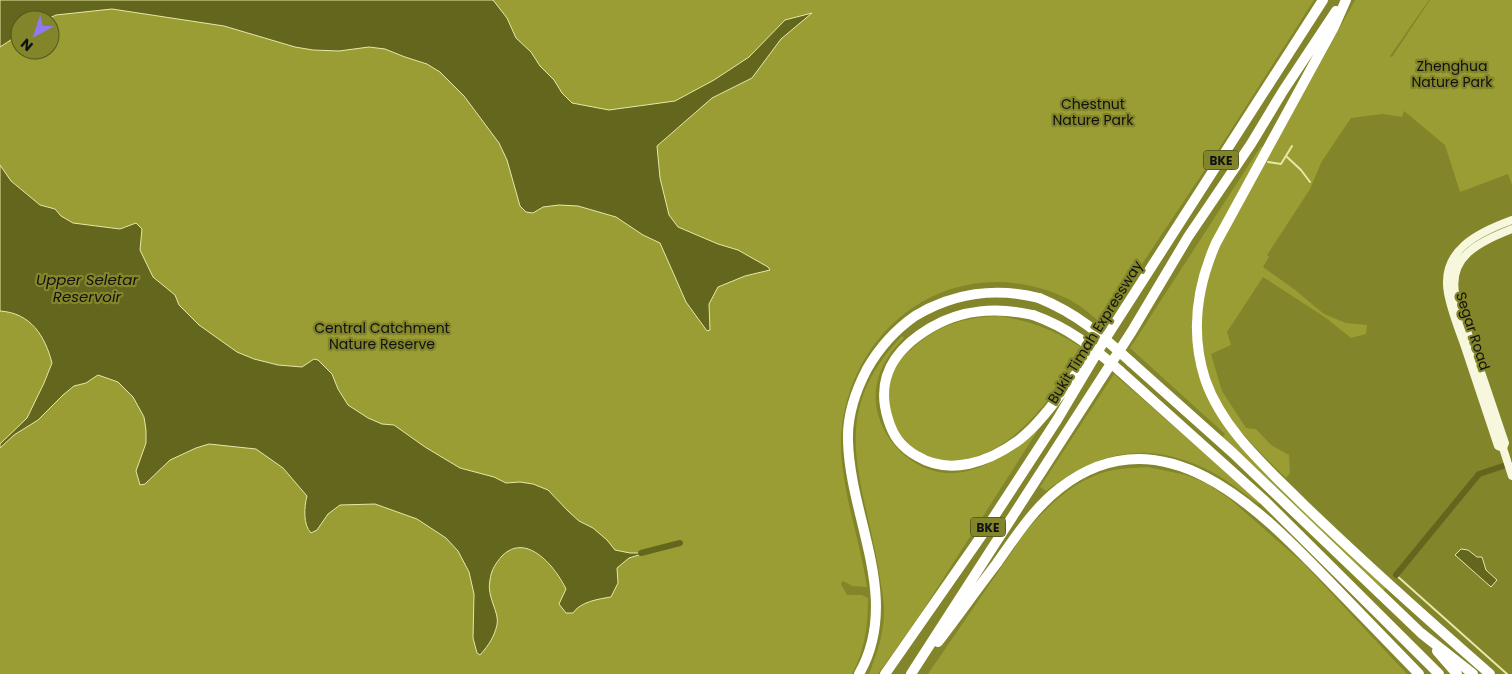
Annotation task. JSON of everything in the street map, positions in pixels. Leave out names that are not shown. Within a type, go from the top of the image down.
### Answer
[{"type":"highway","name":"Bukit Timah Expressway","points":[[886,674],[982,535],[1057,420],[1106,336],[1323,0]]},
{"type":"highway","name":"Bukit Timah Expressway","points":[[912,674],[1132,331],[1188,237],[1344,0]]},
{"type":"highway","points":[[1344,0],[1334,27],[1216,242],[1203,276],[1200,290],[1196,318],[1199,357],[1213,398],[1225,418],[1254,453],[1320,520],[1406,601],[1490,674]]},
{"type":"highway","points":[[859,674],[866,661],[876,631],[876,596],[851,475],[848,440],[850,415],[857,391],[877,352],[886,341],[906,323],[925,310],[956,298],[984,293],[1008,292],[1039,298],[1071,313],[1099,334],[1233,454],[1421,633],[1473,674]]},
{"type":"highway","points":[[1106,336],[1078,370],[1042,416],[1020,439],[1000,452],[978,462],[955,467],[928,463],[907,450],[894,437],[884,406],[884,385],[887,374],[891,364],[904,348],[929,328],[956,316],[992,310],[1033,315],[1052,322],[1074,334],[1100,353],[1266,501],[1439,674]]},
{"type":"highway","points":[[912,674],[963,609],[1021,529],[1045,501],[1085,472],[1108,464],[1141,458],[1180,466],[1201,474],[1228,489],[1249,504],[1275,526],[1419,674]]},
{"type":"highway","points":[[1406,601],[1422,620],[1477,674]]},
{"type":"highway","points":[[1421,633],[1457,674]]},
{"type":"street","name":"Segar Road","points":[[1503,448],[1498,446],[1471,366],[1449,300],[1447,282],[1452,262],[1457,253],[1471,238],[1512,220]]},
{"type":"street","name":"Segar Road","points":[[1511,472],[1503,448],[1505,443],[1456,298],[1454,284],[1458,267],[1468,252],[1475,246],[1512,229]]},
{"type":"green space","name":"Central Catchment Nature Reserve","points":[[0,0],[1314,0],[1222,144],[1102,324],[1082,307],[1068,299],[1029,286],[991,282],[955,288],[922,302],[893,324],[869,353],[852,387],[842,427],[842,466],[845,486],[867,587],[852,586],[843,581],[841,584],[847,595],[862,595],[868,598],[865,638],[852,674],[0,674]]},
{"type":"green space","name":"Zhenghua Nature Park","points":[[1355,0],[1429,0],[1390,56],[1392,57],[1430,0],[1512,0],[1512,185],[1508,174],[1460,192],[1445,145],[1404,111],[1402,117],[1383,114],[1351,118],[1322,161],[1310,189],[1267,255],[1269,257],[1263,267],[1324,314],[1346,323],[1367,325],[1366,334],[1351,338],[1326,318],[1263,277],[1227,332],[1231,345],[1211,354],[1222,391],[1246,428],[1256,429],[1271,445],[1289,455],[1290,473],[1286,478],[1241,432],[1222,405],[1215,391],[1206,365],[1202,341],[1202,305],[1206,282],[1221,242]]},
{"type":"green space","points":[[1261,146],[1265,149],[1219,233],[1193,335],[1221,419],[1392,581],[1377,598],[1217,445],[1225,434],[1130,348]]},
{"type":"green space","points":[[999,316],[1044,328],[1065,337],[1085,350],[1033,418],[1001,445],[977,456],[952,461],[939,460],[927,456],[906,442],[899,433],[890,412],[888,395],[893,373],[897,365],[924,338],[944,327],[965,320]]},
{"type":"green space","points":[[902,336],[904,338],[884,364],[877,383],[876,401],[879,418],[887,435],[898,449],[927,469],[945,473],[963,472],[988,464],[1009,450],[1047,416],[920,615],[878,674],[869,674],[881,636],[884,605],[859,474],[856,446],[857,419],[864,392],[879,364]]},
{"type":"green space","points":[[1114,374],[1260,502],[1259,504],[1204,468],[1182,459],[1161,454],[1122,454],[1103,459],[1084,467],[1046,491],[1040,487]]},
{"type":"green space","points":[[1148,467],[1186,475],[1206,483],[1230,499],[1304,564],[1407,674],[928,674],[1026,531],[1051,505],[1070,489],[1091,477],[1113,470]]},
{"type":"water","points":[[0,0],[493,0],[507,18],[516,38],[531,52],[540,66],[572,103],[609,110],[675,101],[714,80],[749,57],[785,20],[812,13],[781,39],[752,78],[712,98],[657,146],[660,178],[669,215],[678,227],[718,244],[738,250],[770,270],[745,276],[718,287],[709,304],[710,330],[707,331],[686,302],[660,243],[643,235],[616,217],[578,206],[559,205],[543,207],[533,213],[526,212],[520,206],[507,160],[499,143],[464,96],[440,72],[427,64],[385,49],[369,47],[339,51],[313,50],[295,47],[224,26],[112,9],[60,15],[60,10],[10,10],[10,40],[0,47]]},
{"type":"water","name":"Upper Seletar Reservoir","points":[[0,165],[11,181],[40,205],[55,209],[61,216],[73,223],[120,229],[136,223],[142,229],[140,250],[153,277],[175,295],[179,305],[199,325],[237,352],[254,359],[278,365],[302,367],[314,359],[318,360],[332,374],[338,389],[348,405],[368,418],[382,424],[394,425],[425,447],[460,468],[494,477],[506,483],[520,482],[533,484],[548,490],[579,521],[593,528],[615,550],[642,554],[629,558],[617,568],[618,583],[611,597],[580,606],[573,613],[566,613],[559,604],[566,589],[555,571],[540,555],[531,550],[512,549],[502,556],[491,573],[489,586],[497,615],[497,625],[491,641],[480,655],[477,653],[473,638],[474,594],[469,572],[458,551],[446,538],[417,519],[375,504],[340,505],[328,514],[317,530],[311,533],[308,530],[305,516],[307,496],[283,468],[256,449],[209,444],[196,448],[170,460],[145,484],[140,485],[136,471],[146,443],[144,417],[133,397],[118,382],[98,375],[86,383],[74,386],[38,420],[14,435],[0,448],[0,444],[27,418],[52,363],[41,335],[28,321],[20,316],[0,311]]},
{"type":"water","points":[[1461,549],[1468,550],[1477,557],[1482,557],[1486,570],[1497,580],[1491,587],[1455,555]]},
{"type":"waterway","points":[[1268,162],[1281,164],[1292,146]]},
{"type":"waterway","points":[[1286,156],[1301,170],[1310,182]]},
{"type":"waterway","points":[[1396,575],[1479,474],[1512,463]]},
{"type":"waterway","points":[[641,553],[680,543]]},
{"type":"waterway","points":[[1396,575],[1507,674]]},
{"type":"park label","name":"Chestnut Nature Park","points":[[1093,112]]}]
